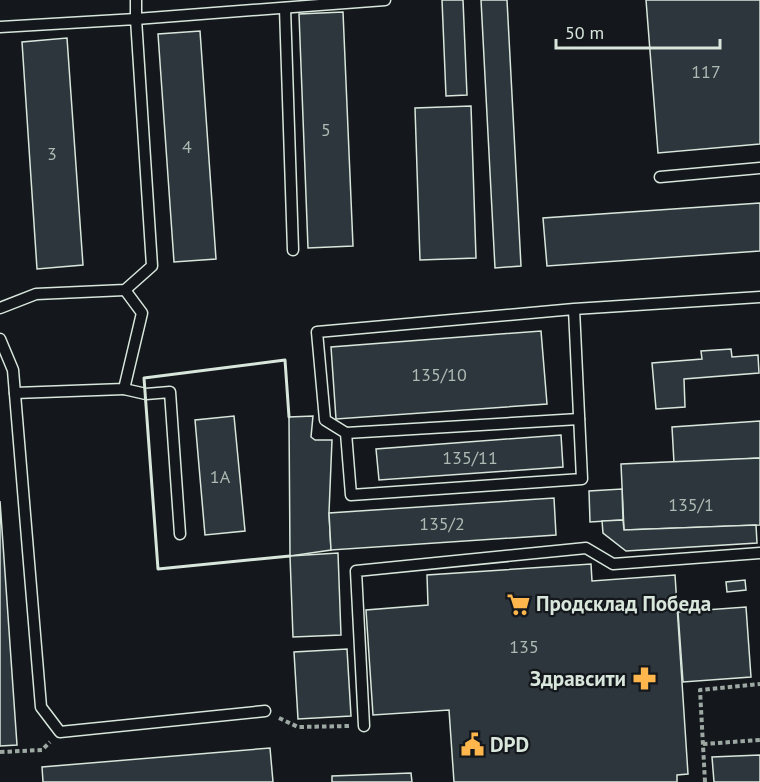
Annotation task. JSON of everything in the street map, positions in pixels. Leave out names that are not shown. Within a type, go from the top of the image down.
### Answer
[{"type":"lane","points":[[0,308],[36,294],[124,290],[152,266],[136,0]]},
{"type":"lane","points":[[0,27],[136,19],[269,4],[285,8],[385,0]]},
{"type":"lane","points":[[285,8],[292,250]]},
{"type":"lane","points":[[660,177],[760,168]]},
{"type":"lane","points":[[124,290],[142,313],[124,388]]},
{"type":"lane","points":[[579,419],[346,433],[325,420],[317,332],[574,309],[760,297]]},
{"type":"lane","points":[[346,433],[351,495],[582,479],[574,309]]},
{"type":"lane","points":[[0,339],[13,370],[41,707],[60,732],[265,711]]},
{"type":"lane","points":[[15,393],[124,388],[146,394],[170,392],[180,534]]},
{"type":"lane","points":[[364,726],[356,571],[586,548],[613,564],[760,553]]},
{"type":"path","points":[[705,782],[700,690],[760,684]]},
{"type":"path","points":[[265,711],[298,727],[364,726]]},
{"type":"path","points":[[0,752],[42,750],[60,732]]},
{"type":"path","points":[[703,744],[760,740]]},
{"type":"building","points":[[442,0],[463,0],[467,95],[446,96]]},
{"type":"building","points":[[481,0],[507,0],[521,266],[495,268]]},
{"type":"building","points":[[646,0],[760,0],[760,144],[658,153]]},
{"type":"building","points":[[343,12],[353,246],[308,248],[299,14]]},
{"type":"building","points":[[200,31],[216,259],[174,262],[158,34]]},
{"type":"building","points":[[67,38],[83,265],[37,269],[22,42]]},
{"type":"building","points":[[471,106],[476,258],[420,260],[415,108]]},
{"type":"building","points":[[760,203],[760,251],[547,266],[543,218]]},
{"type":"building","points":[[541,331],[547,404],[336,419],[331,347]]},
{"type":"building","points":[[731,349],[732,357],[758,355],[759,373],[684,379],[685,407],[656,409],[652,363],[702,359],[701,351]]},
{"type":"building","points":[[234,416],[245,531],[205,535],[195,420]]},
{"type":"building","points":[[313,416],[311,437],[315,440],[332,440],[329,513],[331,550],[290,556],[289,417]]},
{"type":"building","points":[[760,421],[760,458],[674,463],[672,427]]},
{"type":"building","points":[[561,435],[563,467],[379,480],[376,449]]},
{"type":"building","points":[[760,458],[760,525],[624,530],[621,464]]},
{"type":"building","points":[[622,489],[623,520],[590,522],[589,491]]},
{"type":"building","points":[[554,498],[556,535],[331,550],[329,513]]},
{"type":"building","points":[[0,501],[17,745],[0,746]]},
{"type":"building","points":[[623,520],[624,530],[756,525],[757,543],[626,551],[603,533],[602,521]]},
{"type":"building","points":[[338,553],[341,635],[293,637],[290,556]]},
{"type":"building","points":[[591,564],[592,581],[675,575],[688,774],[677,775],[677,782],[454,782],[449,710],[373,715],[366,610],[428,605],[427,575]]},
{"type":"building","points":[[745,580],[746,590],[727,592],[726,582]]},
{"type":"building","points":[[746,607],[751,677],[683,682],[678,612]]},
{"type":"building","points":[[347,649],[351,716],[298,719],[294,652]]},
{"type":"building","points":[[270,748],[273,782],[43,782],[42,767]]},
{"type":"building","points":[[760,755],[760,782],[714,782],[712,757]]},
{"type":"building","points":[[411,773],[412,782],[332,782],[332,776]]},
{"type":"wall","points":[[289,417],[285,360],[144,378],[158,569],[290,556]]},
{"type":"place","name":"Продсклад Победа","points":[[518,604]]},
{"type":"place","name":"Здравсити","points":[[644,679]]},
{"type":"place","name":"DPD","points":[[472,745]]}]
